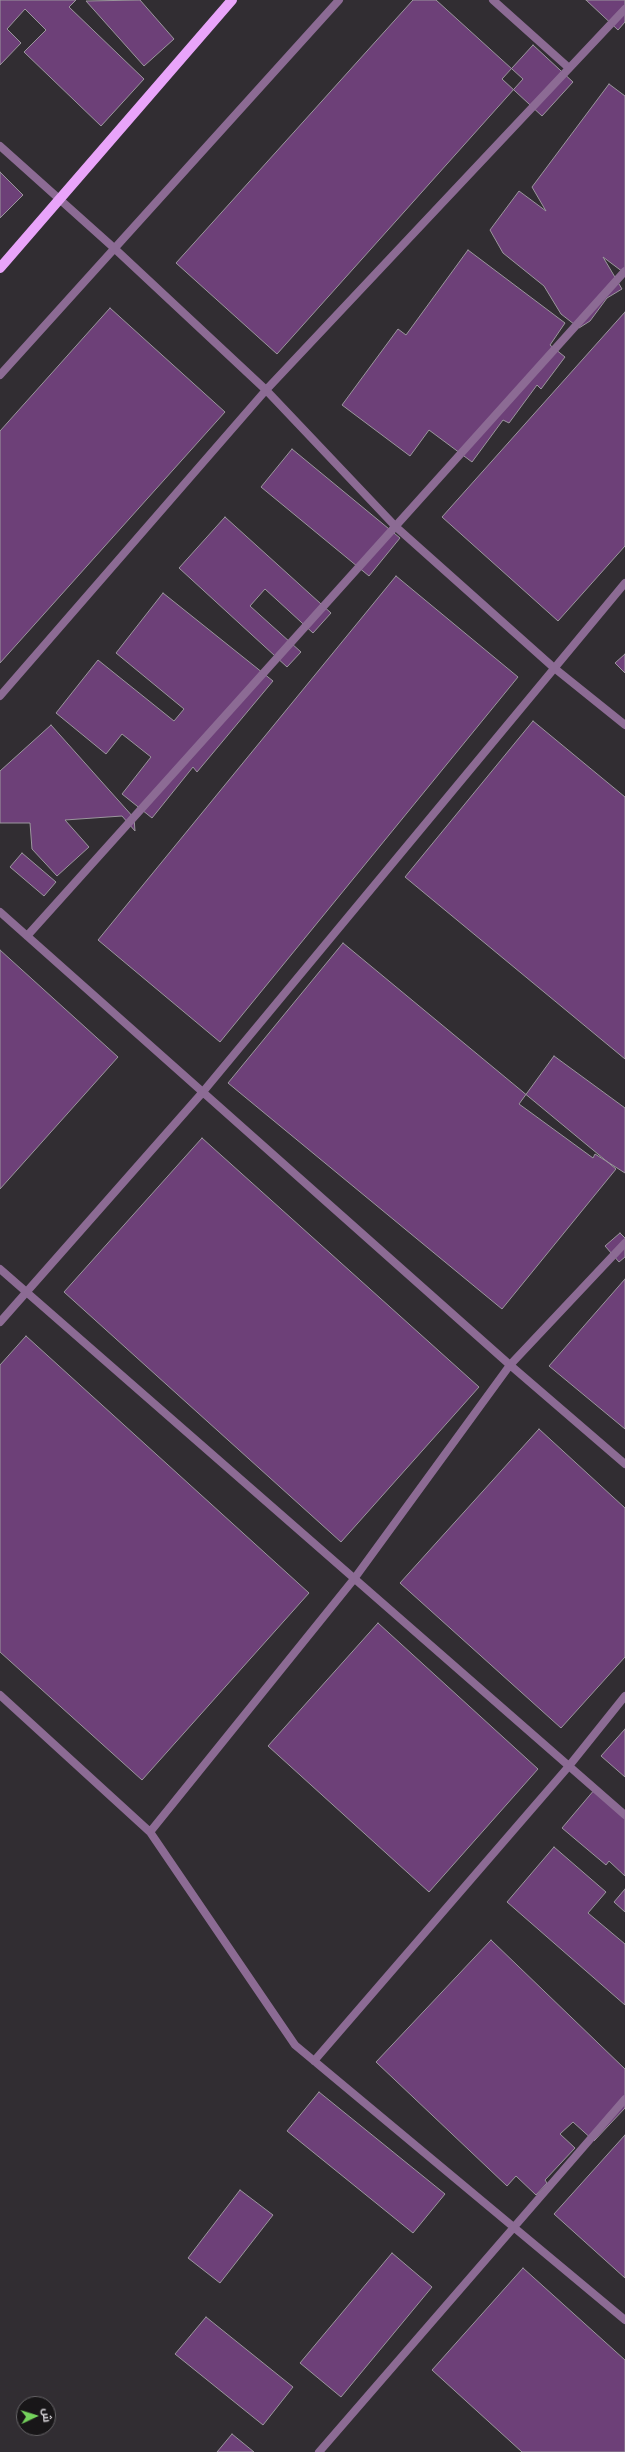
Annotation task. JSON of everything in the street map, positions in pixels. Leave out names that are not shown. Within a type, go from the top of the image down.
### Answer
[{"type":"main road","points":[[0,268],[232,0]]},
{"type":"street","points":[[0,375],[339,0]]},
{"type":"street","points":[[493,0],[569,68]]},
{"type":"street","points":[[0,696],[266,390],[625,9]]},
{"type":"street","points":[[0,146],[59,201],[114,248],[266,390],[396,527],[553,667],[625,725]]},
{"type":"street","points":[[27,936],[625,271]]},
{"type":"street","points":[[0,1322],[25,1291],[202,1093],[553,667],[625,583]]},
{"type":"street","points":[[0,912],[202,1093],[510,1365],[625,1464]]},
{"type":"street","points":[[150,1832],[354,1579],[510,1365],[625,1243]]},
{"type":"street","points":[[0,1269],[625,1815]]},
{"type":"street","points":[[0,1695],[150,1832],[295,2045],[625,2320]]},
{"type":"street","points":[[314,2061],[568,1766],[625,1696]]},
{"type":"street","points":[[319,2452],[625,2099]]},
{"type":"building","points":[[0,0],[76,0],[69,7],[144,79],[101,126],[24,52],[46,30],[25,9],[7,29],[21,43],[0,65]]},
{"type":"building","points":[[140,0],[174,39],[144,66],[86,1]]},
{"type":"building","points":[[413,0],[436,0],[523,79],[277,354],[176,263]]},
{"type":"building","points":[[586,0],[625,0],[625,22],[618,30]]},
{"type":"building","points":[[533,45],[573,82],[542,116],[502,79]]},
{"type":"building","points":[[609,84],[625,96],[625,271],[623,272],[603,257],[622,289],[607,298],[590,321],[579,328],[561,314],[544,286],[503,253],[490,230],[519,191],[546,211],[532,187]]},
{"type":"building","points":[[0,172],[23,195],[0,218]]},
{"type":"building","points":[[468,250],[565,323],[550,345],[565,357],[541,389],[537,385],[509,423],[503,420],[472,462],[429,430],[410,456],[342,405],[398,329],[406,335]]},
{"type":"building","points":[[110,308],[225,412],[0,663],[0,431]]},
{"type":"building","points":[[625,312],[625,546],[558,621],[442,517]]},
{"type":"building","points":[[292,449],[400,538],[369,576],[261,487]]},
{"type":"building","points":[[225,517],[331,613],[313,633],[265,589],[250,606],[301,652],[287,667],[179,568]]},
{"type":"building","points":[[396,576],[518,677],[220,1042],[98,940]]},
{"type":"building","points":[[163,593],[273,681],[197,772],[193,767],[152,818],[122,794],[151,757],[122,734],[106,754],[56,713],[98,660],[174,721],[184,709],[116,653]]},
{"type":"building","points":[[625,654],[625,673],[615,663]]},
{"type":"building","points":[[533,721],[625,797],[625,1059],[405,877]]},
{"type":"building","points":[[51,725],[134,818],[135,831],[122,816],[65,820],[89,847],[57,876],[32,849],[30,823],[0,823],[0,771]]},
{"type":"building","points":[[22,853],[56,882],[44,896],[10,867]]},
{"type":"building","points":[[343,943],[616,1169],[502,1309],[228,1083]]},
{"type":"building","points":[[0,950],[118,1057],[0,1189]]},
{"type":"building","points":[[554,1056],[625,1108],[625,1173],[595,1154],[593,1158],[519,1104]]},
{"type":"building","points":[[202,1138],[479,1387],[341,1542],[64,1292]]},
{"type":"building","points":[[620,1233],[625,1238],[625,1257],[619,1262],[605,1246]]},
{"type":"building","points":[[625,1279],[625,1429],[549,1366]]},
{"type":"building","points":[[26,1336],[309,1593],[142,1780],[0,1652],[0,1365]]},
{"type":"building","points":[[539,1429],[625,1508],[625,1657],[561,1728],[400,1583]]},
{"type":"building","points":[[378,1623],[538,1769],[429,1892],[268,1746]]},
{"type":"building","points":[[625,1729],[625,1777],[601,1756]]},
{"type":"building","points":[[595,1789],[625,1815],[625,1876],[609,1861],[606,1865],[562,1828]]},
{"type":"building","points":[[554,1847],[606,1892],[588,1913],[625,1944],[625,2005],[507,1902]]},
{"type":"building","points":[[625,1889],[625,1912],[614,1902]]},
{"type":"building","points":[[491,1940],[625,2069],[625,2108],[594,2141],[573,2122],[560,2134],[575,2148],[545,2180],[547,2183],[536,2195],[516,2176],[507,2186],[376,2062]]},
{"type":"building","points":[[319,2092],[445,2194],[413,2233],[287,2131]]},
{"type":"building","points":[[625,2135],[625,2278],[554,2214]]},
{"type":"building","points":[[240,2190],[273,2215],[220,2283],[188,2258]]},
{"type":"building","points":[[392,2253],[432,2287],[341,2397],[300,2363]]},
{"type":"building","points":[[523,2268],[625,2360],[625,2452],[522,2452],[432,2370]]},
{"type":"building","points":[[206,2317],[293,2387],[263,2425],[175,2354]]},
{"type":"building","points":[[232,2434],[254,2452],[217,2452]]}]
